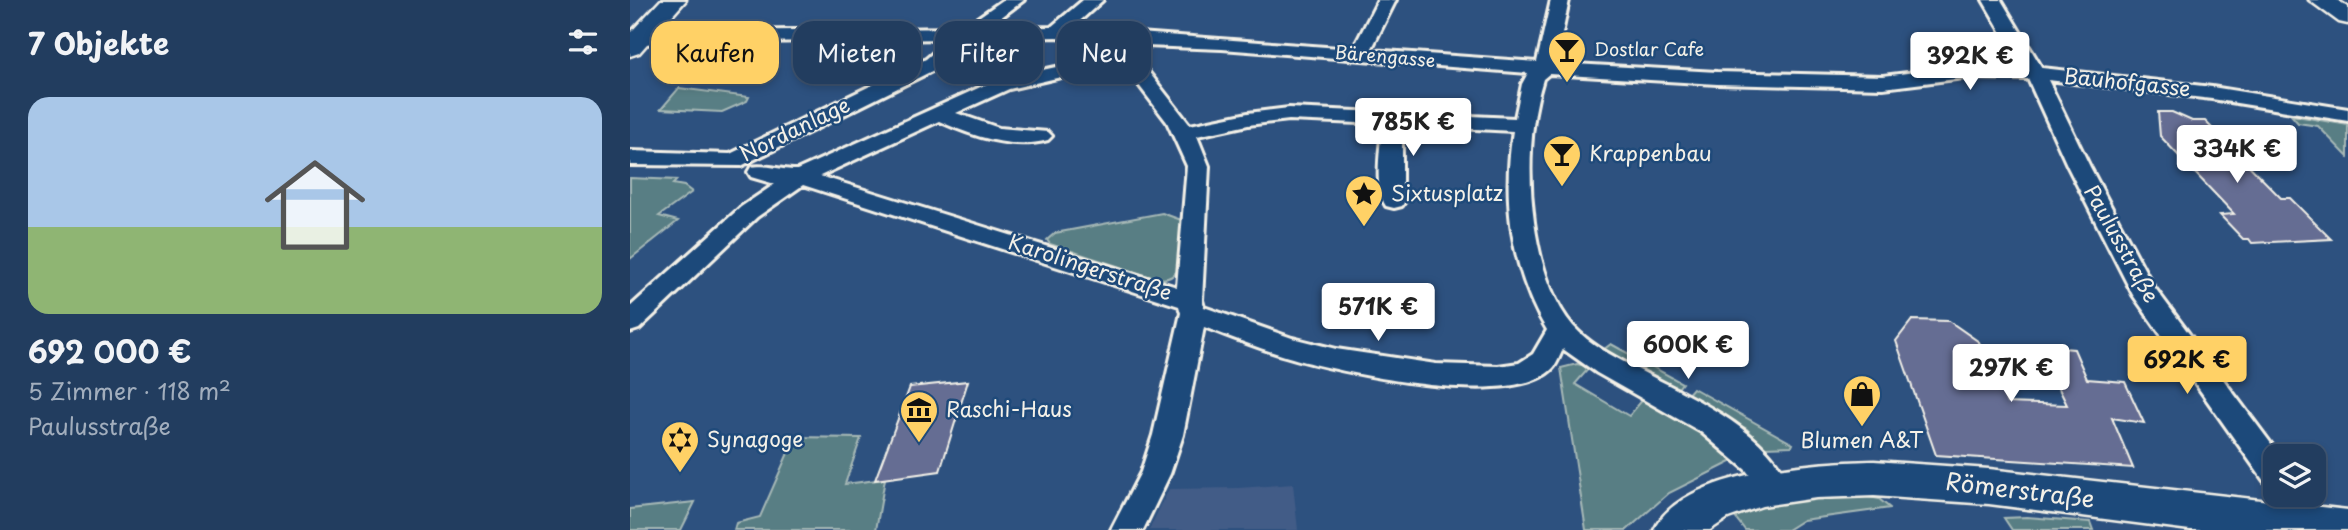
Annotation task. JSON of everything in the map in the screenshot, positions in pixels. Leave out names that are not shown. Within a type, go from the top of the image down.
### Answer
[{"type":"street","points":[[633,42],[674,0]]},
{"type":"street","name":"Nordanlage","points":[[984,21],[1015,0]]},
{"type":"street","points":[[1056,32],[1094,0]]},
{"type":"street","points":[[1359,55],[1387,0]]},
{"type":"street","points":[[1560,0],[1544,67],[1532,81],[1518,181],[1522,228],[1532,269],[1560,331],[1595,359],[1731,436],[1764,469],[1774,485]]},
{"type":"street","name":"Paulusstraße","points":[[1992,0],[2035,73],[2079,167],[2142,289],[2263,455]]},
{"type":"street","points":[[2320,0],[2348,17]]},
{"type":"street","name":"Bärengasse","points":[[1043,33],[1056,32]]},
{"type":"street","name":"Bärengasse","points":[[633,42],[935,36]]},
{"type":"street","name":"Bärengasse","points":[[1151,40],[1717,78],[1883,82],[1904,80]]},
{"type":"street","name":"Nordanlage","points":[[630,158],[733,161],[935,61]]},
{"type":"street","points":[[630,322],[749,212],[800,177],[1003,84],[1057,72]]},
{"type":"street","name":"Bauhofgasse","points":[[1904,80],[1964,72],[2035,73],[2212,93],[2348,115]]},
{"type":"street","points":[[1127,530],[1155,474],[1168,435],[1192,307],[1198,166],[1184,133],[1146,84]]},
{"type":"street","points":[[938,113],[985,134],[1006,138],[1041,136]]},
{"type":"street","points":[[1184,133],[1248,118],[1289,114],[1525,125]]},
{"type":"street","points":[[1392,119],[1391,186],[1394,201]]},
{"type":"street","name":"Karolingerstraße","points":[[733,161],[776,177],[800,177],[1192,307],[1288,347],[1336,359],[1436,375],[1498,377],[1525,372],[1543,361],[1560,331]]},
{"type":"street","name":"Römerstraße","points":[[1675,530],[1696,514],[1725,499],[1774,485],[1822,480],[1929,480],[2298,520]]},
{"type":"shaded area","points":[[1293,484],[1298,530],[1149,530],[1169,489]]},
{"type":"green space","points":[[679,88],[749,97],[747,101],[722,112],[661,109]]},
{"type":"green space","points":[[2291,115],[2348,125],[2348,157],[2318,126],[2298,123]]},
{"type":"green space","points":[[630,178],[677,180],[673,184],[684,186],[692,192],[659,216],[678,221],[630,259]]},
{"type":"green space","points":[[1162,213],[1184,221],[1180,266],[1176,273],[1166,278],[1154,278],[1050,244],[1047,240],[1055,233]]},
{"type":"green space","points":[[1611,344],[1682,383],[1676,391],[1603,350]]},
{"type":"green space","points":[[1577,364],[1590,367],[1575,384],[1629,416],[1644,398],[1705,432],[1726,450],[1733,461],[1669,493],[1627,530],[1586,530],[1561,368]]},
{"type":"green space","points":[[1693,388],[1793,444],[1792,446],[1763,447],[1747,429],[1686,396]]},
{"type":"green space","points":[[795,437],[861,438],[845,484],[885,479],[876,530],[734,530],[736,523],[760,517]]},
{"type":"green space","points":[[1865,496],[1879,499],[1890,508],[1803,520],[1787,530],[1745,530],[1734,516],[1782,503]]},
{"type":"green space","points":[[695,502],[681,530],[630,530],[630,509]]},
{"type":"green space","points":[[2004,518],[2090,522],[2093,530],[2012,530]]},
{"type":"building","points":[[2158,112],[2172,112],[2192,121],[2205,121],[2281,198],[2290,198],[2331,239],[2252,243],[2249,239],[2243,239],[2220,215],[2234,214],[2160,136]]},
{"type":"building","points":[[1912,320],[1949,321],[1979,342],[2007,403],[2067,405],[2038,346],[2074,349],[2087,379],[2125,382],[2144,423],[2112,418],[2133,468],[1936,455],[1896,341]]},
{"type":"building","name":"Raschi-Haus","points":[[968,381],[940,471],[875,480],[910,387]]},
{"type":"place","name":"Dostlar Cafe","points":[[1567,84]]},
{"type":"place","name":"Krappenbau","points":[[1562,188]]},
{"type":"place","name":"Sixtusplatz","points":[[1364,228]]},
{"type":"place","name":"Blumen A&T","points":[[1862,428]]},
{"type":"place","name":"Raschi-Haus","points":[[919,444]]},
{"type":"place","name":"Synagoge","points":[[680,474]]}]
